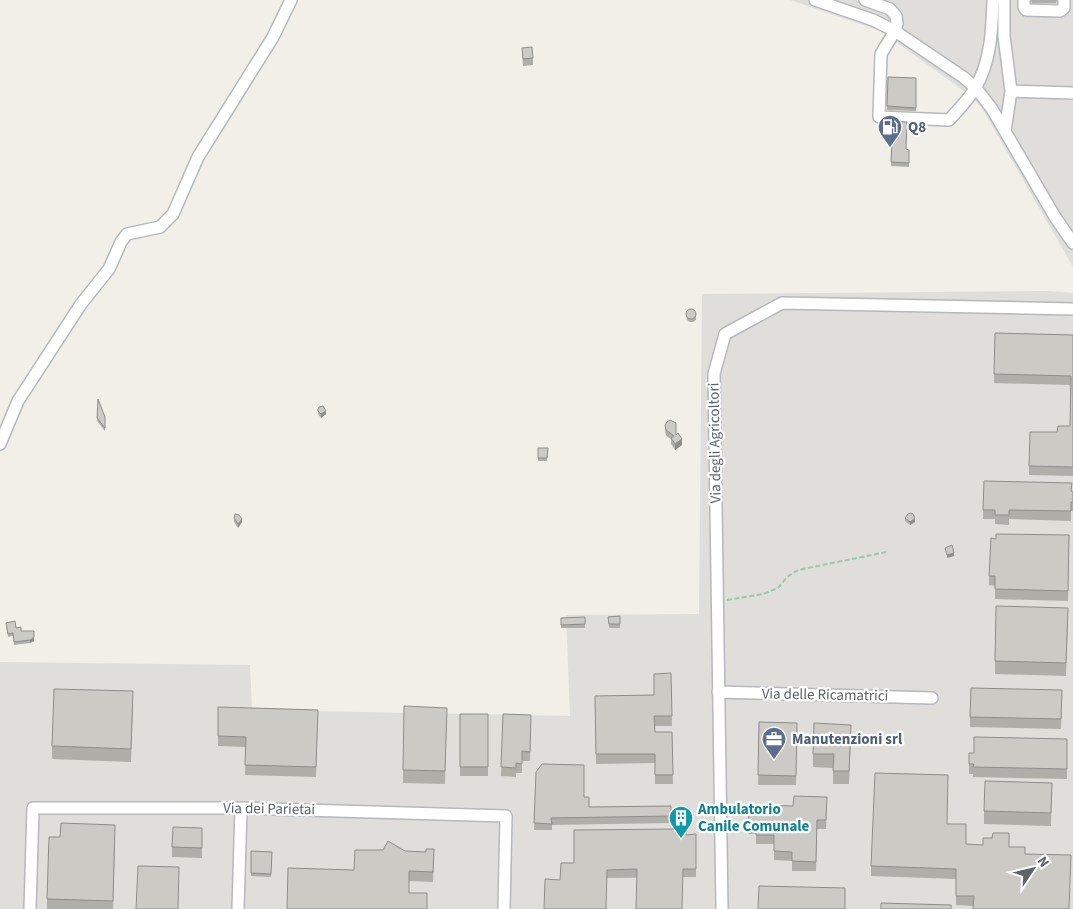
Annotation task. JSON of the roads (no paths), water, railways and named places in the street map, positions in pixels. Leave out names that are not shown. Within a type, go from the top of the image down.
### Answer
[{"type":"street","points":[[0,444],[18,401],[81,304],[109,269],[121,242],[127,234],[160,227],[173,214],[198,157],[273,37],[291,0]]},
{"type":"street","points":[[815,0],[873,20],[895,31],[964,77],[976,88],[992,109],[1055,217],[1073,244]]},
{"type":"street","points":[[865,0],[890,9],[896,16],[897,24],[895,31],[881,54],[879,117],[949,120],[976,88],[985,66],[991,43],[993,0]]},
{"type":"street","points":[[1004,0],[1004,36],[1011,91],[1005,131]]},
{"type":"street","points":[[1024,0],[1026,10],[1060,11],[1064,8],[1064,0]]},
{"type":"street","points":[[1011,91],[1073,93]]},
{"type":"street","name":"Via degli Agricoltori","points":[[722,909],[714,374],[725,334],[782,303],[1073,309]]},
{"type":"street","name":"Via delle Ricamatrici","points":[[718,692],[932,698]]},
{"type":"street","name":"Via dei Parietai","points":[[30,909],[33,808],[241,808],[506,816],[504,909]]},
{"type":"street","points":[[238,909],[241,808]]},
{"type":"place","name":"Q8","points":[[890,148]]},
{"type":"place","name":"Manutenzioni srl","points":[[774,760]]},
{"type":"place","name":"Ambulatorio Canile Comunale","points":[[681,839]]}]
